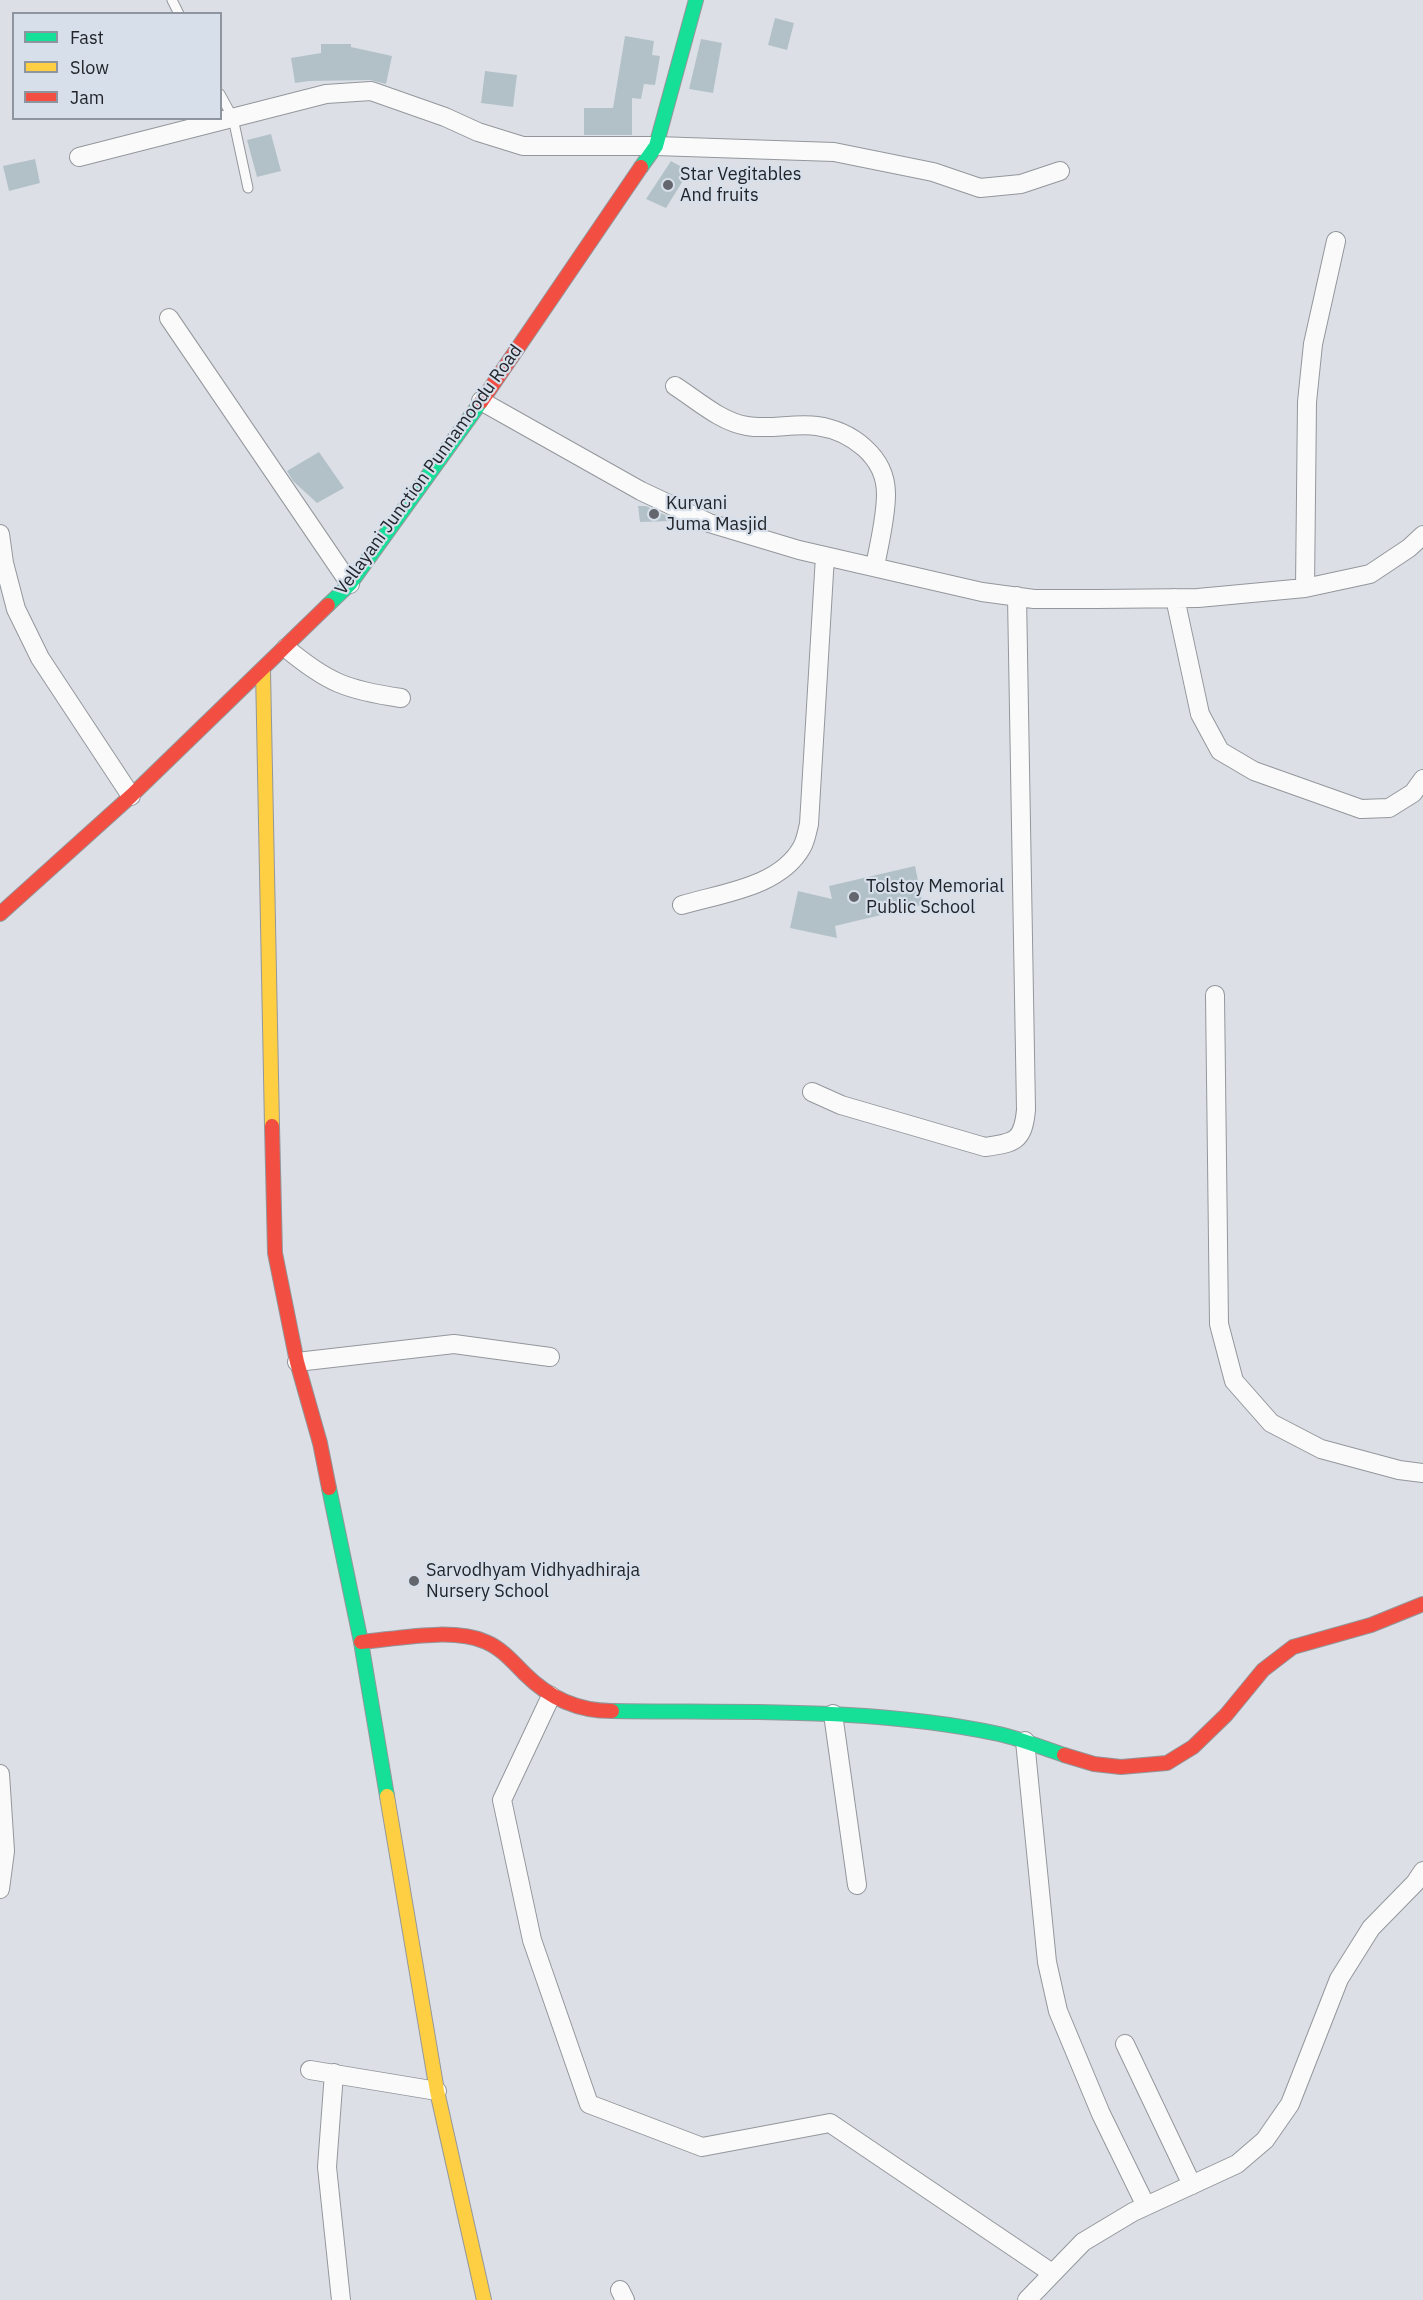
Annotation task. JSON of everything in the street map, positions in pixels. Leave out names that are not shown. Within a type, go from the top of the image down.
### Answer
[{"type":"street","name":"Vellayani Junction Punnamoodu Road","points":[[0,914],[131,796],[350,584],[481,401],[656,146],[696,0]]},
{"type":"street","points":[[79,157],[326,94],[371,91],[445,117],[478,132],[523,146],[656,146],[834,152],[933,172],[980,188],[1021,184],[1060,171]]},
{"type":"street","points":[[1305,588],[1307,402],[1313,344],[1336,241]]},
{"type":"street","points":[[169,318],[350,584]]},
{"type":"street","points":[[675,386],[726,420],[748,426],[817,426],[848,436],[867,448],[880,469],[886,492],[875,567]]},
{"type":"street","points":[[481,401],[641,492],[709,523],[825,556],[982,592],[1045,599],[1175,598],[1305,588],[1370,573],[1410,548],[1423,535]]},
{"type":"street","points":[[0,534],[2,564],[16,609],[40,658],[131,796]]},
{"type":"street","points":[[682,905],[757,883],[778,873],[804,845],[809,824],[825,556]]},
{"type":"street","points":[[812,1092],[841,1105],[985,1147],[1016,1140],[1024,1129],[1026,1098],[1017,596]]},
{"type":"street","points":[[1175,598],[1200,714],[1220,751],[1254,771],[1361,809],[1389,808],[1413,793],[1423,779]]},
{"type":"street","points":[[286,648],[311,669],[336,683],[359,692],[401,698]]},
{"type":"street","points":[[263,670],[275,1253],[297,1362],[320,1443],[361,1642],[437,2091],[484,2300]]},
{"type":"street","points":[[1215,995],[1219,1324],[1234,1381],[1271,1423],[1321,1449],[1399,1470],[1423,1473]]},
{"type":"street","points":[[297,1362],[454,1344],[550,1357]]},
{"type":"street","points":[[361,1642],[448,1637],[477,1638],[494,1647],[551,1696],[570,1704],[599,1711],[833,1714],[921,1722],[1000,1734],[1094,1764],[1121,1767],[1167,1763],[1193,1747],[1226,1715],[1263,1670],[1293,1647],[1371,1625],[1423,1604]]},
{"type":"street","points":[[551,1696],[502,1800],[532,1940],[589,2104],[702,2146],[830,2123],[1052,2274]]},
{"type":"street","points":[[833,1714],[857,1885]]},
{"type":"street","points":[[1025,1741],[1047,1962],[1058,2011],[1101,2114],[1146,2206]]},
{"type":"street","points":[[0,1774],[5,1851],[0,1889]]},
{"type":"street","points":[[1027,2300],[1083,2242],[1146,2206],[1237,2164],[1265,2140],[1290,2104],[1339,1979],[1371,1928],[1416,1883],[1423,1871]]},
{"type":"street","points":[[1125,2044],[1192,2185]]},
{"type":"street","points":[[310,2070],[437,2091]]},
{"type":"street","points":[[334,2073],[327,2167],[341,2300]]},
{"type":"lane","points":[[222,98],[233,118],[248,188]]},
{"type":"building","points":[[775,18],[794,23],[787,50],[768,45]]},
{"type":"building","points":[[625,36],[654,41],[652,55],[660,56],[655,85],[644,84],[641,99],[632,98],[632,135],[584,135],[584,108],[613,108]]},
{"type":"building","points":[[701,39],[722,43],[713,93],[689,89]]},
{"type":"building","points":[[321,44],[351,44],[351,47],[392,56],[386,84],[370,80],[295,83],[291,58],[321,53]]},
{"type":"building","points":[[485,71],[517,75],[513,107],[481,103]]},
{"type":"building","points":[[271,134],[281,171],[257,177],[247,140]]},
{"type":"building","points":[[35,159],[40,183],[9,191],[3,166]]},
{"type":"building","name":"Star Vegitables And fruits","points":[[671,161],[689,171],[666,208],[646,199]]},
{"type":"building","points":[[319,452],[344,488],[317,503],[293,481],[287,471]]},
{"type":"building","name":"Kurvani Juma Masjid","points":[[638,506],[646,506],[669,517],[671,521],[640,522]]},
{"type":"building","points":[[915,866],[923,905],[835,926],[837,938],[790,928],[798,891],[832,899],[829,886]]},
{"type":"traffic: fast","points":[[641,167],[656,146],[696,0]]},
{"type":"traffic: fast","points":[[328,605],[350,584],[481,402]]},
{"type":"traffic: fast","points":[[329,1488],[361,1642],[387,1796]]},
{"type":"traffic: fast","points":[[612,1711],[806,1713],[903,1719],[999,1734],[1064,1755]]},
{"type":"traffic: slow","points":[[263,670],[272,1126]]},
{"type":"traffic: slow","points":[[387,1796],[437,2091],[484,2300]]},
{"type":"traffic: jam","points":[[481,402],[641,167]]},
{"type":"traffic: jam","points":[[0,914],[131,796],[328,605]]},
{"type":"traffic: jam","points":[[272,1126],[275,1253],[297,1362],[320,1443],[329,1488]]},
{"type":"traffic: jam","points":[[1064,1755],[1094,1764],[1121,1767],[1167,1763],[1193,1747],[1226,1715],[1263,1670],[1293,1647],[1371,1625],[1423,1604]]},
{"type":"traffic: jam","points":[[361,1642],[424,1635],[457,1635],[473,1638],[497,1648],[544,1690],[565,1702],[587,1709],[612,1711]]},
{"type":"place","name":"Star Vegitables And fruits","points":[[668,185]]},
{"type":"place","name":"Kurvani Juma Masjid","points":[[654,514]]},
{"type":"place","name":"Tolstoy Memorial Public School","points":[[854,897]]},
{"type":"place","name":"Sarvodhyam Vidhyadhiraja Nursery School","points":[[414,1581]]}]
